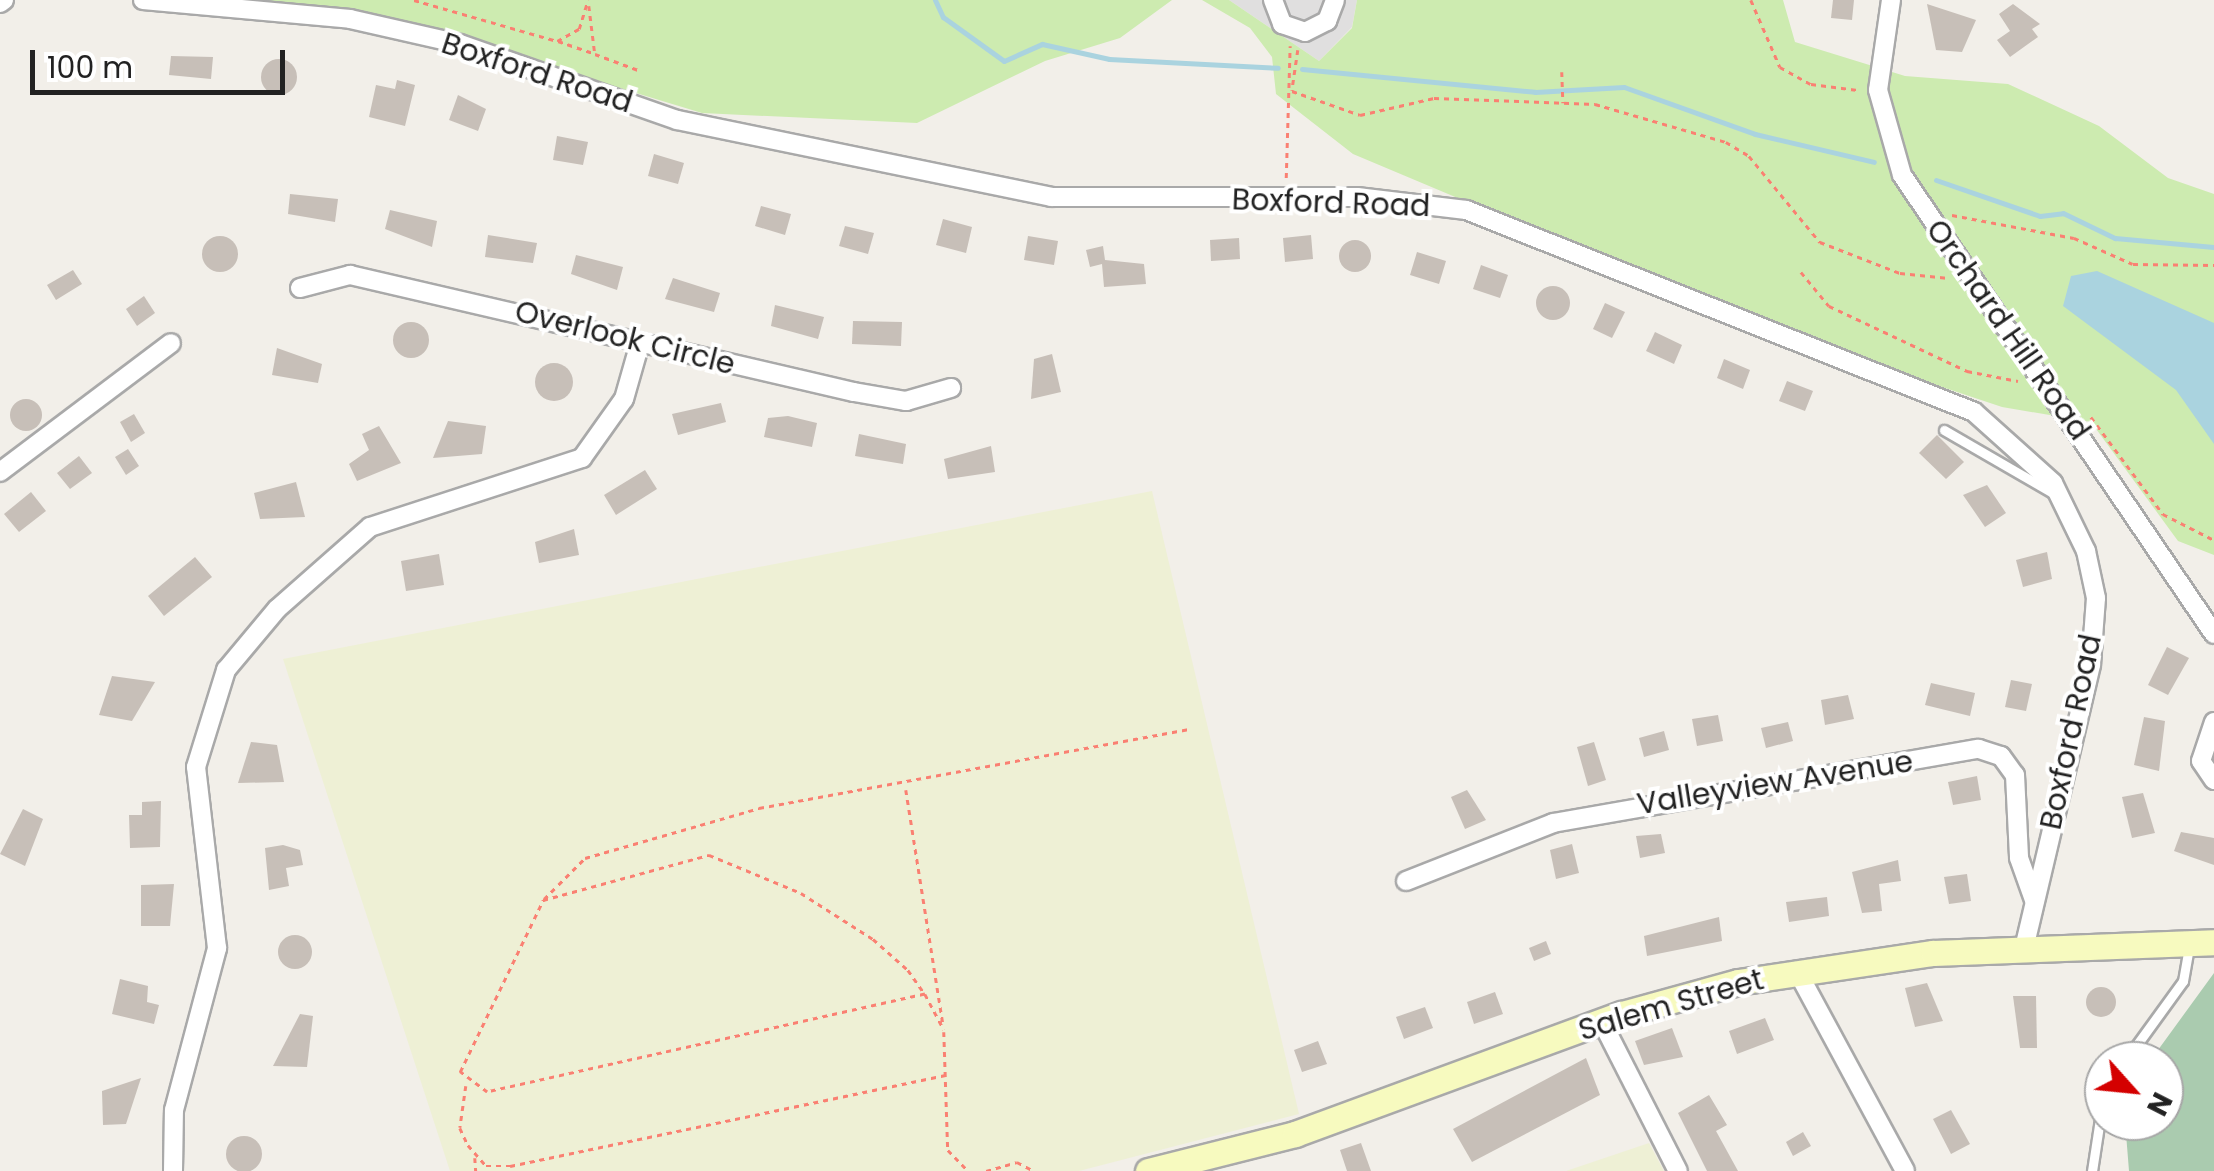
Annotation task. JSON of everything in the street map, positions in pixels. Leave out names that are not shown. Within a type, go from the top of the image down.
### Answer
[{"type":"main road","name":"Salem Street","points":[[1148,1171],[1330,1122],[1602,1022],[1797,971],[2024,949],[2202,942]]},
{"type":"street","name":"Boxford Road","points":[[143,0],[350,18],[460,44],[677,120],[986,186],[1110,202],[1287,199],[1466,210],[1974,412],[2015,442],[2061,497],[2096,598],[2091,665],[2024,949]]},
{"type":"street","points":[[1273,0],[1296,35],[1322,26],[1334,0]]},
{"type":"street","name":"Orchard Hill Road","points":[[1891,0],[1878,90],[1902,175],[2214,634]]},
{"type":"street","name":"Overlook Circle","points":[[300,288],[350,275],[906,401],[950,388]]},
{"type":"street","points":[[0,472],[171,343]]},
{"type":"street","points":[[173,1171],[174,1110],[217,948],[196,767],[226,670],[277,608],[370,527],[582,458],[624,399],[640,343]]},
{"type":"street","points":[[2214,722],[2201,761],[2214,780]]},
{"type":"street","name":"Valleyview Avenue","points":[[1406,881],[1552,823],[1978,750],[2001,756],[2015,774],[2018,858],[2034,900]]},
{"type":"street","points":[[1797,971],[1905,1171]]},
{"type":"street","points":[[1602,1022],[1678,1171]]},
{"type":"lane","points":[[1944,430],[2061,497]]},
{"type":"lane","points":[[2139,1041],[2184,981],[2202,942]]},
{"type":"lane","points":[[2092,1171],[2097,1141]]},
{"type":"path","points":[[414,0],[556,41],[642,71]]},
{"type":"path","points":[[1751,0],[1768,50],[1795,79],[1873,92]]},
{"type":"path","points":[[556,41],[579,29],[588,1]]},
{"type":"path","points":[[588,1],[595,54]]},
{"type":"path","points":[[1287,199],[1296,35]]},
{"type":"path","points":[[1296,35],[1292,91],[1360,115],[1434,98],[1619,108],[1736,147],[1820,242],[1900,274],[1957,282]]},
{"type":"path","points":[[1562,72],[1563,105]]},
{"type":"path","points":[[1944,212],[2074,238],[2133,264],[2214,265]]},
{"type":"path","points":[[1801,272],[1828,306],[1967,371],[2031,387],[2020,372]]},
{"type":"path","points":[[2076,423],[2091,417],[2163,514],[2214,540]]},
{"type":"path","points":[[476,1171],[475,1157],[460,1128],[467,1084],[460,1062],[543,900],[585,858],[776,804],[906,788],[1188,729]]},
{"type":"path","points":[[906,788],[944,1029],[948,1150],[968,1171]]},
{"type":"path","points":[[543,900],[708,855],[832,908],[925,994],[944,1029]]},
{"type":"path","points":[[467,1084],[487,1092],[925,994]]},
{"type":"path","points":[[475,1157],[510,1166],[946,1075]]},
{"type":"path","points":[[986,1171],[1017,1162],[1034,1171]]},
{"type":"shaded area","points":[[1229,0],[1357,0],[1352,27],[1319,61]]},
{"type":"green space","points":[[205,0],[1172,0],[1120,38],[1045,61],[917,123],[702,113],[375,14]]},
{"type":"green space","points":[[1202,0],[1229,0],[1319,61],[1352,28],[1357,0],[1783,0],[1795,42],[1905,76],[2008,84],[2099,126],[2168,178],[2214,194],[2214,555],[2178,541],[2091,422],[2002,407],[1774,331],[1353,154],[1276,94],[1272,57],[1250,28]]},
{"type":"green space","points":[[1152,491],[1299,1114],[1079,1171],[450,1171],[283,659]]},
{"type":"green space","points":[[2214,973],[2214,1171],[2129,1171],[2127,1141],[2184,1141],[2184,1041],[2165,1041]]},
{"type":"green space","points":[[1649,1143],[1664,1171],[1566,1171]]},
{"type":"water","points":[[2097,271],[2214,323],[2214,444],[2176,390],[2063,306],[2071,276]]},
{"type":"building","points":[[1833,0],[1854,0],[1852,20],[1831,18]]},
{"type":"building","points":[[1927,4],[1976,20],[1962,52],[1936,50]]},
{"type":"building","points":[[2013,4],[2040,24],[2032,29],[2038,37],[2010,57],[1997,40],[2010,31],[1999,14]]},
{"type":"building","points":[[171,56],[213,57],[211,79],[169,75]]},
{"type":"building","points":[[279,59],[292,64],[297,77],[292,90],[279,95],[266,90],[261,77],[266,64]]},
{"type":"building","points":[[397,80],[415,85],[405,126],[369,117],[376,85],[395,89]]},
{"type":"building","points":[[458,95],[486,109],[478,131],[449,120]]},
{"type":"building","points":[[557,136],[588,142],[583,165],[553,160]]},
{"type":"building","points":[[654,154],[684,163],[678,184],[648,176]]},
{"type":"building","points":[[290,194],[338,199],[335,222],[288,214]]},
{"type":"building","points":[[761,206],[791,214],[785,235],[755,226]]},
{"type":"building","points":[[390,210],[437,221],[432,247],[385,229]]},
{"type":"building","points":[[943,219],[972,227],[966,253],[936,245]]},
{"type":"building","points":[[845,226],[874,233],[868,254],[839,246]]},
{"type":"building","points":[[488,235],[537,243],[533,263],[485,257]]},
{"type":"building","points":[[1311,235],[1313,259],[1285,262],[1283,238]]},
{"type":"building","points":[[220,236],[232,242],[238,254],[232,266],[220,272],[208,266],[202,254],[208,242]]},
{"type":"building","points":[[1028,236],[1058,241],[1054,265],[1024,260]]},
{"type":"building","points":[[1239,238],[1240,259],[1211,261],[1210,240]]},
{"type":"building","points":[[1355,240],[1366,245],[1371,256],[1366,267],[1355,272],[1344,267],[1339,256],[1344,245]]},
{"type":"building","points":[[1103,246],[1105,260],[1144,264],[1146,284],[1104,287],[1102,264],[1090,267],[1086,250]]},
{"type":"building","points":[[1417,252],[1446,261],[1439,284],[1410,275]]},
{"type":"building","points":[[576,255],[623,267],[617,290],[571,274]]},
{"type":"building","points":[[1481,265],[1508,275],[1500,298],[1473,289]]},
{"type":"building","points":[[73,270],[82,284],[56,300],[47,285]]},
{"type":"building","points":[[673,278],[720,293],[714,312],[665,299]]},
{"type":"building","points":[[1553,286],[1565,291],[1570,303],[1565,315],[1553,320],[1541,315],[1536,303],[1541,291]]},
{"type":"building","points":[[144,296],[155,313],[137,326],[126,309]]},
{"type":"building","points":[[1605,303],[1625,312],[1612,338],[1593,329]]},
{"type":"building","points":[[775,305],[824,317],[818,339],[771,326]]},
{"type":"building","points":[[853,321],[902,322],[901,346],[852,344]]},
{"type":"building","points":[[411,322],[424,327],[429,340],[424,353],[411,358],[398,353],[393,340],[398,327]]},
{"type":"building","points":[[1655,332],[1682,345],[1674,364],[1646,351]]},
{"type":"building","points":[[277,348],[322,364],[318,383],[272,375]]},
{"type":"building","points":[[1052,354],[1061,392],[1031,399],[1034,359]]},
{"type":"building","points":[[1724,359],[1750,370],[1743,389],[1717,378]]},
{"type":"building","points":[[554,363],[568,368],[573,382],[568,396],[554,401],[540,396],[535,382],[540,368]]},
{"type":"building","points":[[1787,381],[1813,391],[1805,411],[1779,401]]},
{"type":"building","points":[[26,399],[37,404],[42,415],[37,426],[26,431],[15,426],[10,415],[15,404]]},
{"type":"building","points":[[721,403],[726,422],[678,435],[672,414]]},
{"type":"building","points":[[134,414],[145,433],[131,442],[120,422]]},
{"type":"building","points":[[788,416],[817,423],[812,447],[764,437],[768,418]]},
{"type":"building","points":[[448,421],[486,426],[482,454],[433,458]]},
{"type":"building","points":[[379,426],[401,463],[357,481],[349,464],[369,450],[362,434]]},
{"type":"building","points":[[859,434],[906,444],[903,464],[855,456]]},
{"type":"building","points":[[1937,435],[1964,462],[1946,479],[1919,453]]},
{"type":"building","points":[[991,446],[995,472],[948,479],[944,459]]},
{"type":"building","points":[[128,449],[139,466],[126,475],[115,457]]},
{"type":"building","points":[[79,456],[92,473],[70,489],[57,473]]},
{"type":"building","points":[[645,470],[657,489],[616,515],[604,495]]},
{"type":"building","points":[[296,482],[305,517],[260,519],[254,493]]},
{"type":"building","points":[[1987,485],[2006,513],[1985,527],[1963,495]]},
{"type":"building","points":[[31,492],[46,511],[19,532],[4,514]]},
{"type":"building","points":[[574,529],[579,555],[539,563],[535,542]]},
{"type":"building","points":[[2047,552],[2052,579],[2023,587],[2016,560]]},
{"type":"building","points":[[439,554],[444,585],[406,591],[401,561]]},
{"type":"building","points":[[195,557],[212,577],[164,616],[148,596]]},
{"type":"building","points":[[2167,647],[2189,658],[2168,695],[2148,685]]},
{"type":"building","points":[[112,676],[155,682],[132,721],[99,715]]},
{"type":"building","points":[[2011,680],[2032,684],[2026,711],[2005,707]]},
{"type":"building","points":[[1931,683],[1975,693],[1970,716],[1925,705]]},
{"type":"building","points":[[1848,695],[1854,719],[1825,725],[1821,700]]},
{"type":"building","points":[[1718,715],[1723,741],[1697,746],[1692,719]]},
{"type":"building","points":[[2144,717],[2165,721],[2159,771],[2134,765]]},
{"type":"building","points":[[1788,722],[1793,741],[1766,748],[1761,728]]},
{"type":"building","points":[[1664,731],[1669,750],[1644,757],[1639,738]]},
{"type":"building","points":[[251,742],[277,745],[284,782],[238,783]]},
{"type":"building","points":[[1594,742],[1606,780],[1588,786],[1577,747]]},
{"type":"building","points":[[1977,776],[1981,800],[1953,805],[1948,782]]},
{"type":"building","points":[[1467,790],[1486,820],[1465,829],[1451,797]]},
{"type":"building","points":[[2143,793],[2155,833],[2132,838],[2122,797]]},
{"type":"building","points":[[161,801],[160,847],[130,848],[129,815],[142,815],[142,802]]},
{"type":"building","points":[[23,809],[43,819],[25,866],[0,854]]},
{"type":"building","points":[[2181,832],[2214,838],[2214,865],[2174,851]]},
{"type":"building","points":[[1661,834],[1665,853],[1640,858],[1636,836]]},
{"type":"building","points":[[1572,844],[1579,873],[1556,879],[1550,850]]},
{"type":"building","points":[[283,845],[300,850],[303,865],[286,868],[289,886],[269,890],[265,848]]},
{"type":"building","points":[[1898,860],[1901,881],[1879,884],[1882,911],[1862,913],[1852,872]]},
{"type":"building","points":[[1967,874],[1971,901],[1949,904],[1944,877]]},
{"type":"building","points":[[174,884],[170,926],[141,926],[141,885]]},
{"type":"building","points":[[1827,897],[1829,916],[1789,922],[1786,902]]},
{"type":"building","points":[[1719,917],[1722,941],[1647,956],[1644,936]]},
{"type":"building","points":[[295,935],[307,940],[312,952],[307,964],[295,969],[283,964],[278,952],[283,940]]},
{"type":"building","points":[[1546,941],[1551,954],[1534,961],[1529,948]]},
{"type":"building","points":[[120,979],[148,986],[147,1002],[159,1005],[154,1024],[112,1014]]},
{"type":"building","points":[[1927,983],[1943,1021],[1915,1027],[1905,988]]},
{"type":"building","points":[[2101,987],[2112,991],[2116,1002],[2112,1013],[2101,1017],[2090,1013],[2086,1002],[2090,991]]},
{"type":"building","points":[[1495,992],[1503,1014],[1474,1024],[1467,1002]]},
{"type":"building","points":[[2013,996],[2036,996],[2037,1048],[2020,1048]]},
{"type":"building","points":[[1425,1007],[1433,1028],[1404,1039],[1396,1017]]},
{"type":"building","points":[[300,1014],[313,1016],[307,1067],[273,1066]]},
{"type":"building","points":[[1765,1018],[1774,1040],[1737,1054],[1729,1031]]},
{"type":"building","points":[[1672,1028],[1683,1057],[1644,1065],[1635,1041]]},
{"type":"building","points":[[1318,1041],[1327,1064],[1302,1072],[1294,1050]]},
{"type":"building","points":[[1586,1058],[1600,1095],[1472,1162],[1453,1129]]},
{"type":"building","points":[[141,1078],[126,1124],[103,1125],[102,1091]]},
{"type":"building","points":[[1709,1095],[1727,1125],[1716,1131],[1738,1171],[1707,1171],[1678,1113]]},
{"type":"building","points":[[1951,1110],[1970,1144],[1951,1154],[1933,1119]]},
{"type":"building","points":[[1803,1132],[1811,1146],[1793,1156],[1786,1142]]},
{"type":"building","points":[[244,1136],[257,1141],[262,1154],[257,1167],[244,1172],[231,1167],[226,1154],[231,1141]]},
{"type":"building","points":[[1361,1143],[1371,1171],[1347,1171],[1340,1150]]},
{"type":"waterway","points":[[935,0],[943,17],[1004,61],[1042,44],[1109,59],[1278,68]]},
{"type":"waterway","points":[[1302,69],[1535,92],[1624,87],[1755,134],[1874,162]]},
{"type":"waterway","points":[[1936,180],[2040,216],[2063,213],[2115,238],[2214,247]]}]
